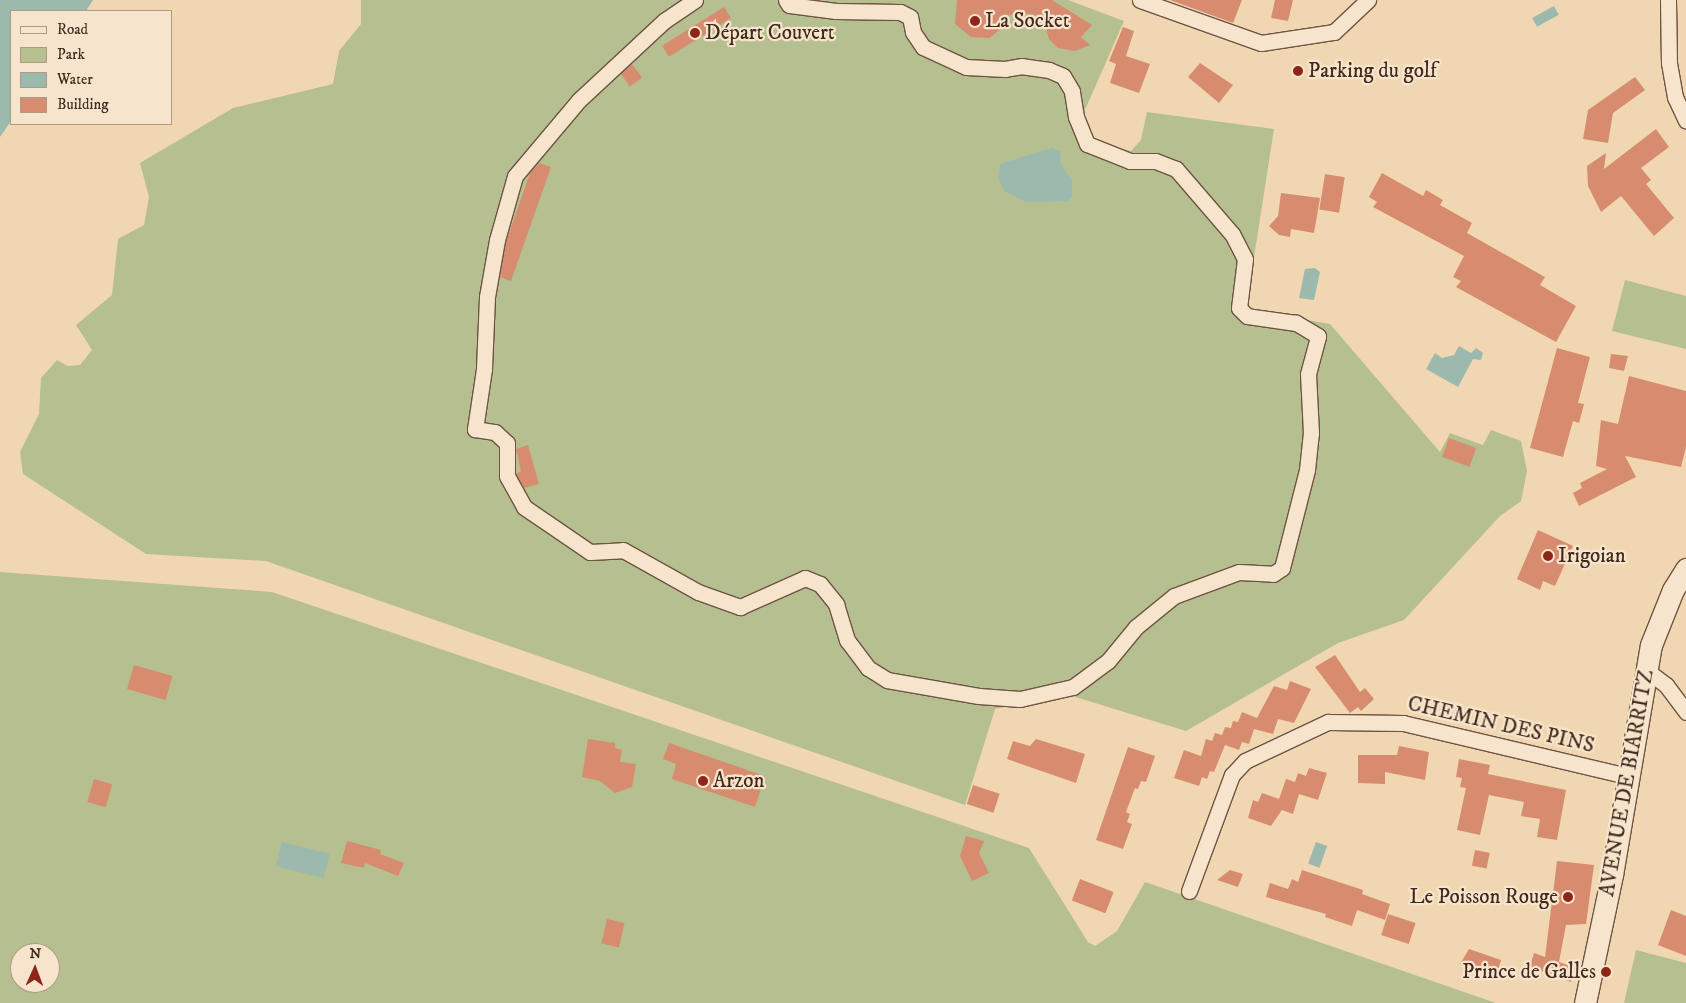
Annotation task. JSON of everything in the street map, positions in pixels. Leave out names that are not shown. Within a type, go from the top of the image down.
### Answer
[{"type":"main road","name":"AVENUE DE BIARRITZ","points":[[1585,1003],[1646,670],[1658,624],[1686,569]]},
{"type":"street","points":[[695,0],[664,21],[580,100],[515,176],[497,240],[487,298],[484,369],[475,429],[495,432],[507,443],[507,476],[524,508],[590,552],[623,550],[698,592],[740,607],[805,578],[820,584],[836,604],[847,640],[868,668],[887,680],[979,696],[1020,699],[1073,687],[1108,661],[1136,626],[1174,596],[1240,572],[1273,574],[1282,568],[1308,470],[1311,433],[1308,374],[1318,336],[1296,322],[1247,316],[1239,308],[1246,259],[1232,234],[1176,169],[1155,161],[1130,161],[1087,144],[1076,117],[1072,91],[1063,76],[1049,70],[1022,66],[1005,69],[966,67],[923,48],[913,32],[910,17],[900,12],[836,11],[789,5],[786,0]]},
{"type":"street","points":[[1140,0],[1261,43],[1334,32],[1368,0]]},
{"type":"street","points":[[1668,0],[1668,32],[1674,97],[1686,121]]},
{"type":"street","points":[[1646,670],[1666,685],[1686,712]]},
{"type":"street","name":"CHEMIN DES PINS","points":[[1189,891],[1232,774],[1245,760],[1328,722],[1403,723],[1628,776]]},
{"type":"green space","points":[[361,0],[1068,0],[1124,21],[1085,110],[1084,129],[1095,142],[1131,151],[1141,140],[1147,112],[1274,129],[1246,309],[1330,324],[1440,452],[1450,433],[1483,445],[1491,430],[1521,441],[1527,471],[1521,501],[1500,516],[1404,620],[1338,643],[1186,731],[1069,695],[995,709],[965,805],[266,561],[146,554],[23,474],[20,452],[39,414],[41,378],[57,360],[68,366],[80,365],[92,350],[76,325],[112,295],[118,239],[144,225],[149,197],[140,163],[233,108],[333,84],[339,51],[361,24]]},
{"type":"green space","points":[[1625,280],[1686,296],[1686,349],[1612,331]]},
{"type":"green space","points":[[0,572],[272,592],[1029,848],[1088,942],[1095,946],[1117,931],[1145,882],[1496,1003],[0,1003]]},
{"type":"green space","points":[[1636,950],[1686,963],[1686,1003],[1624,1003]]},
{"type":"water","points":[[0,0],[93,0],[87,10],[10,10],[10,122],[0,137]]},
{"type":"water","points":[[1554,6],[1559,15],[1537,27],[1532,18]]},
{"type":"water","points":[[1052,148],[1060,152],[1061,165],[1072,180],[1072,197],[1068,201],[1027,202],[1004,191],[998,176],[1000,164]]},
{"type":"water","points":[[1315,268],[1320,272],[1314,300],[1299,298],[1305,269]]},
{"type":"water","points":[[1459,346],[1471,353],[1476,348],[1483,353],[1481,360],[1473,359],[1458,387],[1426,369],[1435,353],[1442,358],[1454,355]]},
{"type":"water","points":[[282,842],[330,854],[323,878],[276,866]]},
{"type":"water","points":[[1316,842],[1327,846],[1319,868],[1308,864]]},
{"type":"building","points":[[957,0],[1052,0],[1092,25],[1081,37],[1090,45],[1075,51],[1058,48],[1049,39],[1043,17],[1023,13],[1004,16],[999,30],[990,38],[971,37],[955,24]]},
{"type":"building","points":[[1170,0],[1242,0],[1233,23]]},
{"type":"building","points":[[1275,0],[1293,0],[1288,21],[1271,18]]},
{"type":"building","name":"Départ Couvert","points":[[724,7],[731,18],[669,57],[662,46]]},
{"type":"building","points":[[1123,27],[1134,31],[1126,56],[1150,64],[1139,93],[1110,83],[1116,64],[1109,61]]},
{"type":"building","points":[[1200,63],[1233,85],[1219,103],[1188,77]]},
{"type":"building","points":[[632,64],[642,78],[630,87],[620,73]]},
{"type":"building","points":[[1635,77],[1645,90],[1613,113],[1608,143],[1583,139],[1588,110]]},
{"type":"building","points":[[1656,129],[1669,147],[1641,168],[1651,180],[1646,184],[1674,218],[1654,236],[1621,196],[1601,212],[1588,186],[1587,166],[1606,153],[1604,169]]},
{"type":"building","points":[[539,163],[551,167],[511,281],[500,277],[506,242],[530,173]]},
{"type":"building","points":[[1382,173],[1423,196],[1426,190],[1443,200],[1440,205],[1472,223],[1467,233],[1545,277],[1540,285],[1576,306],[1556,342],[1456,287],[1461,281],[1453,277],[1464,256],[1373,207],[1377,202],[1369,197]]},
{"type":"building","points":[[1325,174],[1345,177],[1339,213],[1319,210]]},
{"type":"building","points":[[1281,193],[1320,198],[1314,233],[1291,229],[1290,237],[1279,235],[1269,226],[1278,216]]},
{"type":"building","points":[[1557,348],[1590,357],[1578,403],[1584,404],[1579,423],[1573,421],[1563,457],[1530,448]]},
{"type":"building","points":[[1611,354],[1628,356],[1624,371],[1609,368]]},
{"type":"building","points":[[1629,376],[1686,391],[1686,447],[1681,467],[1625,456],[1636,477],[1579,506],[1573,493],[1582,488],[1580,483],[1607,469],[1596,466],[1601,420],[1618,424]]},
{"type":"building","points":[[1449,438],[1476,448],[1469,467],[1442,457]]},
{"type":"building","points":[[528,445],[539,484],[524,488],[516,474],[521,471],[516,449]]},
{"type":"building","name":"Irigoian","points":[[1538,530],[1573,546],[1555,586],[1543,581],[1540,590],[1517,579]]},
{"type":"building","points":[[1335,655],[1360,692],[1365,688],[1374,699],[1361,711],[1358,707],[1350,713],[1315,667]]},
{"type":"building","points":[[134,665],[172,676],[166,700],[127,689]]},
{"type":"building","points":[[1290,681],[1311,689],[1294,723],[1278,719],[1273,734],[1254,729],[1249,744],[1242,742],[1239,750],[1225,745],[1214,772],[1210,771],[1207,779],[1202,777],[1199,786],[1174,778],[1184,750],[1201,756],[1206,739],[1212,741],[1215,733],[1222,735],[1225,727],[1231,728],[1233,721],[1238,722],[1242,712],[1257,718],[1274,686],[1287,690]]},
{"type":"building","points":[[588,739],[615,743],[615,748],[622,750],[620,762],[636,764],[632,787],[615,793],[600,781],[582,777]]},
{"type":"building","points":[[1036,739],[1085,754],[1076,783],[1007,759],[1013,741],[1030,746]]},
{"type":"building","points":[[669,743],[765,776],[755,807],[672,779],[676,764],[663,759]]},
{"type":"building","points":[[1399,746],[1429,752],[1425,780],[1385,772],[1385,784],[1358,783],[1358,755],[1397,755]]},
{"type":"building","points":[[1128,747],[1155,756],[1146,782],[1141,781],[1138,789],[1135,788],[1126,812],[1130,814],[1127,822],[1132,824],[1123,849],[1096,840]]},
{"type":"building","points":[[1459,759],[1490,765],[1488,774],[1566,790],[1557,840],[1537,837],[1540,819],[1521,816],[1524,802],[1489,795],[1480,835],[1457,830],[1466,788],[1460,787],[1462,778],[1456,777]]},
{"type":"building","points":[[1309,768],[1327,773],[1318,800],[1299,794],[1293,814],[1282,810],[1271,826],[1248,818],[1253,800],[1258,802],[1262,793],[1279,799],[1286,779],[1295,782],[1298,773],[1306,776]]},
{"type":"building","points":[[94,779],[112,784],[106,807],[87,802]]},
{"type":"building","points":[[973,785],[1000,794],[993,813],[967,804]]},
{"type":"building","points":[[966,836],[984,841],[979,853],[989,873],[972,881],[960,856]]},
{"type":"building","points":[[347,841],[381,850],[380,854],[404,863],[398,876],[365,863],[364,868],[341,863]]},
{"type":"building","points":[[1475,850],[1490,853],[1487,869],[1472,866]]},
{"type":"building","points":[[1557,861],[1594,865],[1586,924],[1566,925],[1559,962],[1576,968],[1571,982],[1530,967],[1534,953],[1545,957]]},
{"type":"building","points":[[1230,870],[1243,874],[1238,887],[1217,880]]},
{"type":"building","points":[[1302,870],[1363,890],[1362,894],[1390,904],[1385,920],[1357,910],[1352,926],[1325,917],[1326,914],[1266,897],[1270,883],[1288,889],[1292,879],[1298,882]]},
{"type":"building","points":[[1080,879],[1114,892],[1105,913],[1072,900]]},
{"type":"building","points":[[1671,910],[1686,916],[1686,956],[1658,945]]},
{"type":"building","points":[[1388,914],[1416,923],[1409,944],[1381,935]]},
{"type":"building","points":[[607,919],[625,923],[619,947],[601,943]]},
{"type":"building","points":[[1469,949],[1501,960],[1496,977],[1460,964]]},
{"type":"place","name":"La Socket","points":[[975,21]]},
{"type":"place","name":"Départ Couvert","points":[[695,33]]},
{"type":"place","name":"Parking du golf","points":[[1298,71]]},
{"type":"place","name":"Irigoian","points":[[1548,556]]},
{"type":"place","name":"Arzon","points":[[703,781]]},
{"type":"place","name":"Le Poisson Rouge","points":[[1568,897]]},
{"type":"place","name":"Prince de Galles","points":[[1606,972]]}]
